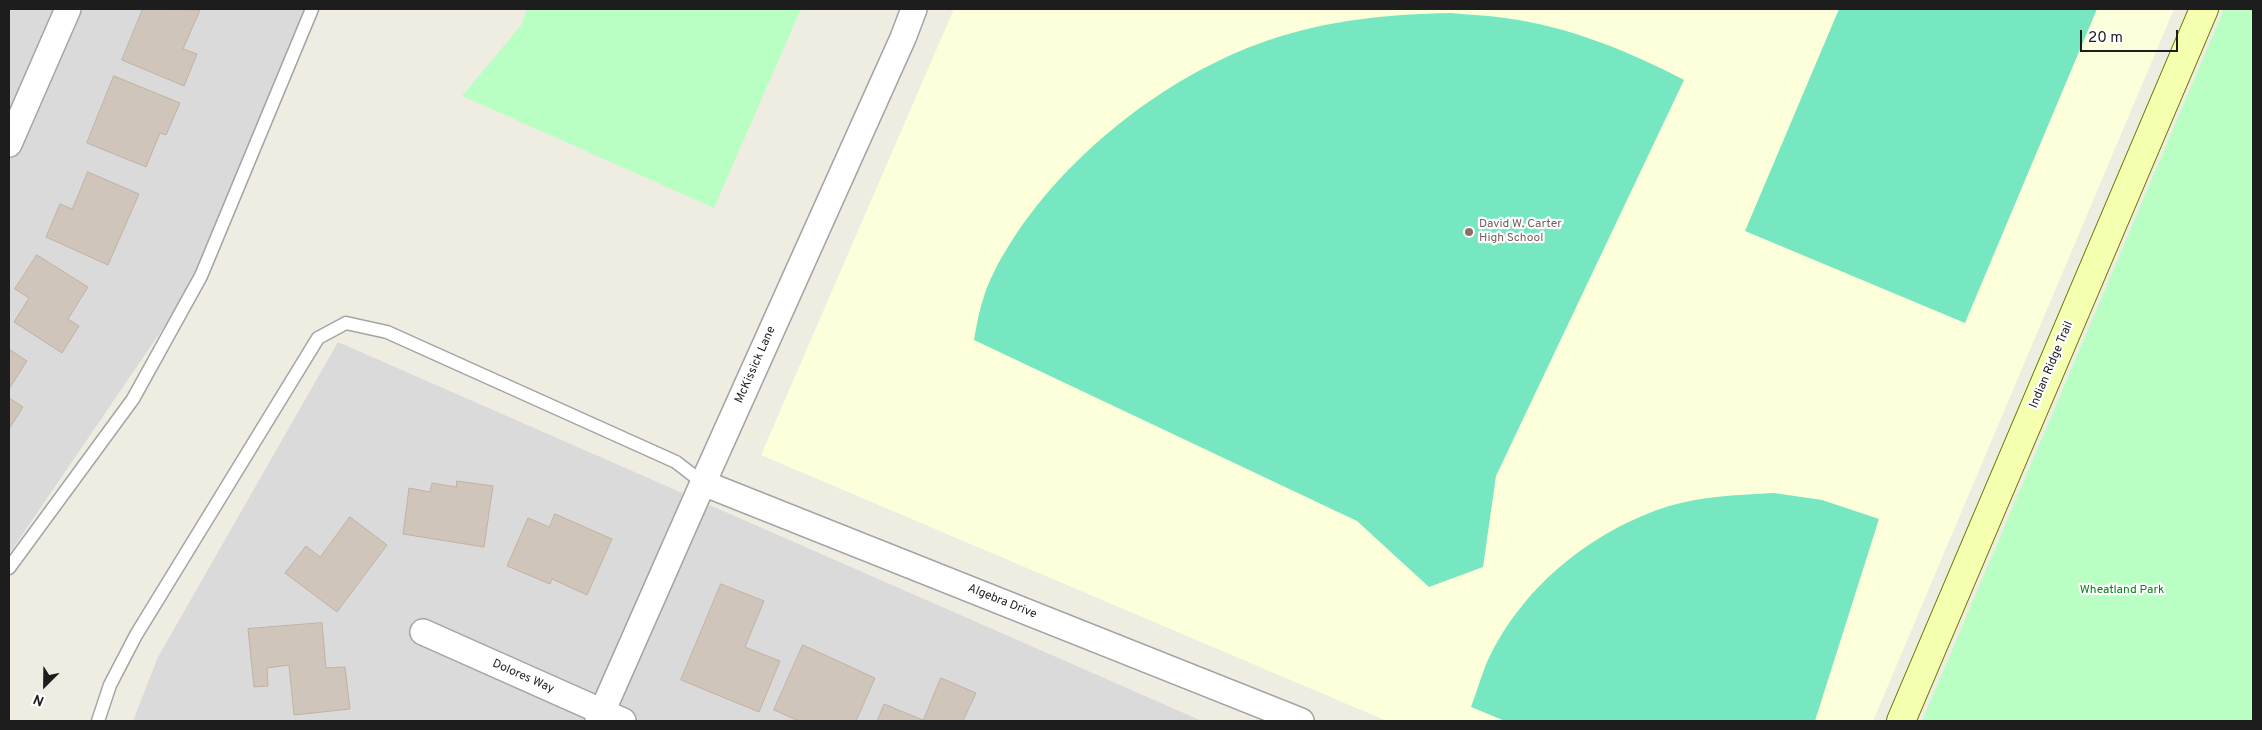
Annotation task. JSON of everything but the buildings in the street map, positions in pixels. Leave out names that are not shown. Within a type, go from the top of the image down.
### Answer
[{"type":"street","points":[[9,144],[68,9]]},
{"type":"street","name":"McKissick Lane","points":[[608,718],[703,483],[903,38],[914,9]]},
{"type":"street","name":"Indian Ridge Trail","points":[[1901,721],[2204,9]]},
{"type":"street","name":"Algebra Drive","points":[[703,483],[1301,721]]},
{"type":"street","name":"Dolores Way","points":[[423,632],[608,718]]},
{"type":"lane","points":[[9,568],[133,399],[201,276],[312,9]]},
{"type":"lane","points":[[98,721],[110,685],[136,635],[318,338],[346,323],[387,332],[676,462],[703,483]]},
{"type":"shaded area","points":[[9,9],[309,9],[196,280],[9,554]]},
{"type":"shaded area","name":"David W. Carter High School","points":[[954,9],[2174,9],[1873,721],[1387,721],[761,455]]},
{"type":"shaded area","points":[[338,342],[1202,721],[133,721],[158,657]]},
{"type":"green space","points":[[527,9],[801,9],[714,208],[462,96],[522,24]]},
{"type":"green space","points":[[1839,9],[2097,9],[1965,323],[1745,231]]},
{"type":"green space","name":"Wheatland Park","points":[[2224,9],[2253,9],[2253,721],[1922,721]]},
{"type":"green space","points":[[1451,13],[1491,16],[1528,22],[1574,33],[1642,59],[1684,80],[1496,476],[1483,567],[1429,587],[1357,521],[974,340],[984,296],[994,272],[1017,234],[1044,197],[1110,131],[1148,102],[1188,77],[1228,56],[1291,33],[1359,19]]},
{"type":"green space","points":[[1774,493],[1822,500],[1879,519],[1815,721],[1505,721],[1471,707],[1485,667],[1499,639],[1517,613],[1537,589],[1560,567],[1585,548],[1612,531],[1640,517],[1669,506],[1708,498]]},
{"type":"place","name":"David W. Carter High School","points":[[1469,232]]}]
